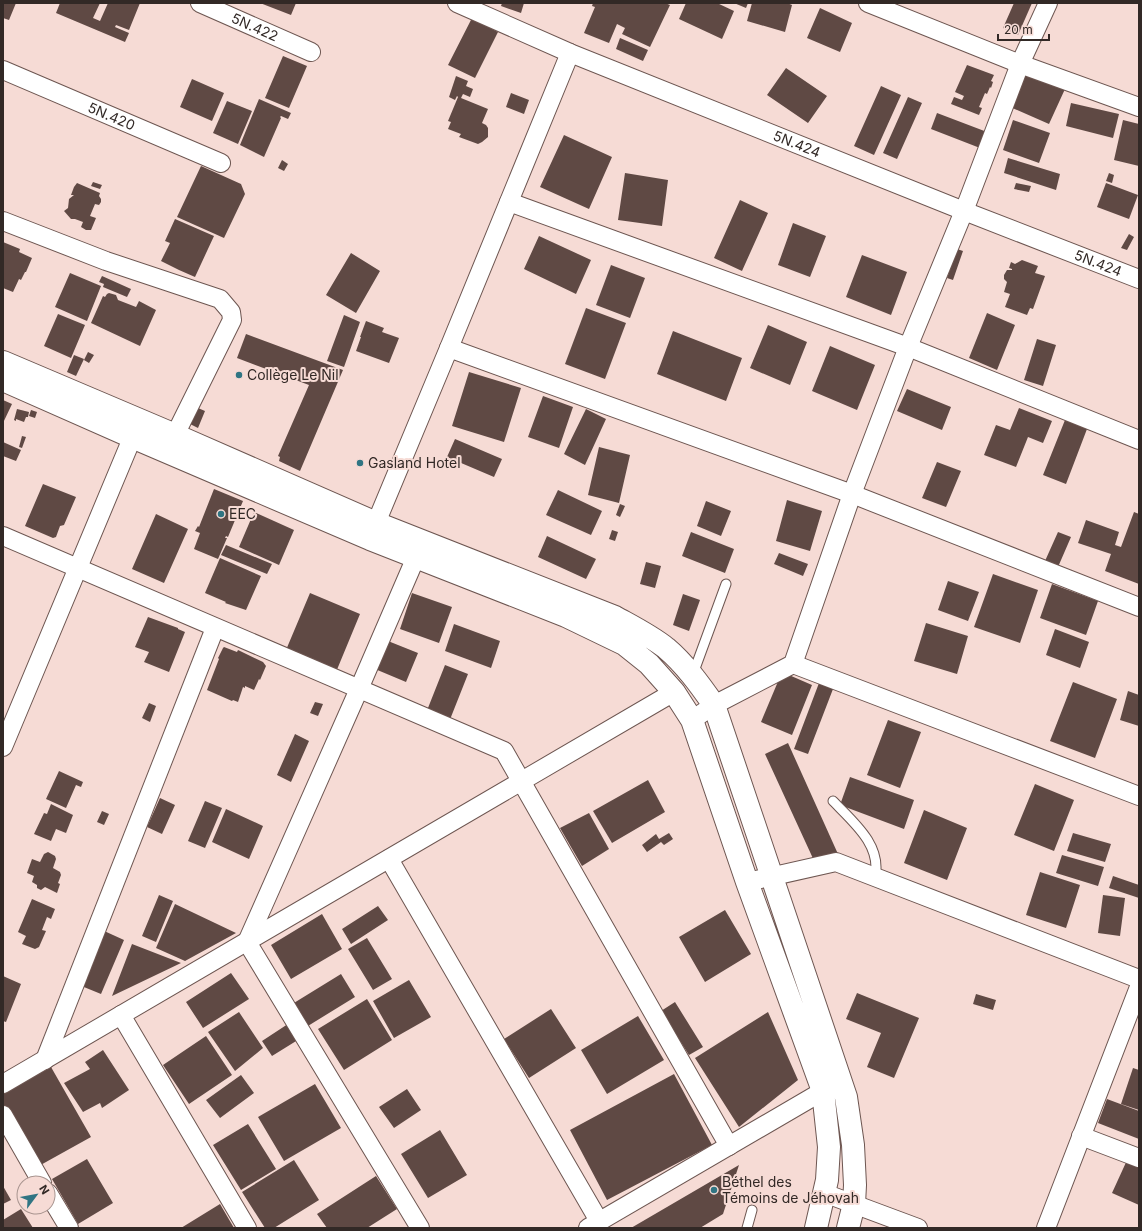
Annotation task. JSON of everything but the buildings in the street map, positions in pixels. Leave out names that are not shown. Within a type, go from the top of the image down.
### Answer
[{"type":"main road","points":[[3,362],[136,429],[370,539],[566,616],[624,644],[649,664],[674,692],[692,720],[747,882],[823,1091],[829,1147],[827,1180],[816,1228]]},
{"type":"main road","points":[[3,380],[136,429],[175,435],[376,523],[615,617],[642,632],[666,648],[693,675],[714,705],[846,1097],[854,1145],[854,1204],[848,1228]]},
{"type":"street","name":"5N.422","points":[[200,3],[311,52]]},
{"type":"street","name":"5N.424","points":[[457,3],[570,53],[964,212],[1139,279]]},
{"type":"street","points":[[868,3],[1020,64],[1139,107]]},
{"type":"street","points":[[692,720],[714,705],[793,664],[852,494],[908,347],[964,212],[1020,64],[1048,3]]},
{"type":"street","points":[[376,523],[570,53]]},
{"type":"street","name":"5N.420","points":[[3,70],[221,164]]},
{"type":"street","points":[[509,202],[908,347],[1139,440]]},
{"type":"street","points":[[3,221],[106,261],[220,299],[231,312],[232,320],[175,435]]},
{"type":"street","points":[[449,348],[852,494],[1139,607]]},
{"type":"street","points":[[3,747],[136,429]]},
{"type":"street","points":[[3,536],[504,751],[729,1146]]},
{"type":"street","points":[[247,942],[416,557]]},
{"type":"street","points":[[44,1060],[216,628]]},
{"type":"street","points":[[793,664],[1139,796]]},
{"type":"street","points":[[3,1084],[674,692]]},
{"type":"street","points":[[389,859],[594,1225],[823,1091]]},
{"type":"street","points":[[747,882],[836,862],[1139,979]]},
{"type":"street","points":[[247,942],[420,1228]]},
{"type":"street","points":[[1046,1228],[1139,987]]},
{"type":"street","points":[[121,1015],[247,1228]]},
{"type":"street","points":[[3,1116],[37,1175]]},
{"type":"street","points":[[1081,1136],[1139,1158]]},
{"type":"street","points":[[824,1193],[918,1228]]},
{"type":"street","points":[[56,1207],[68,1228]]},
{"type":"lane","points":[[693,675],[726,584]]},
{"type":"lane","points":[[834,801],[863,832],[873,847],[877,868],[875,877]]},
{"type":"lane","points":[[747,1228],[752,1210]]},
{"type":"place","name":"Collège Le Nil","points":[[239,375]]},
{"type":"place","name":"Gasland Hotel","points":[[360,463]]},
{"type":"place","name":"EEC","points":[[221,514]]},
{"type":"place","name":"Béthel des Témoins de Jéhovah","points":[[714,1190]]}]
